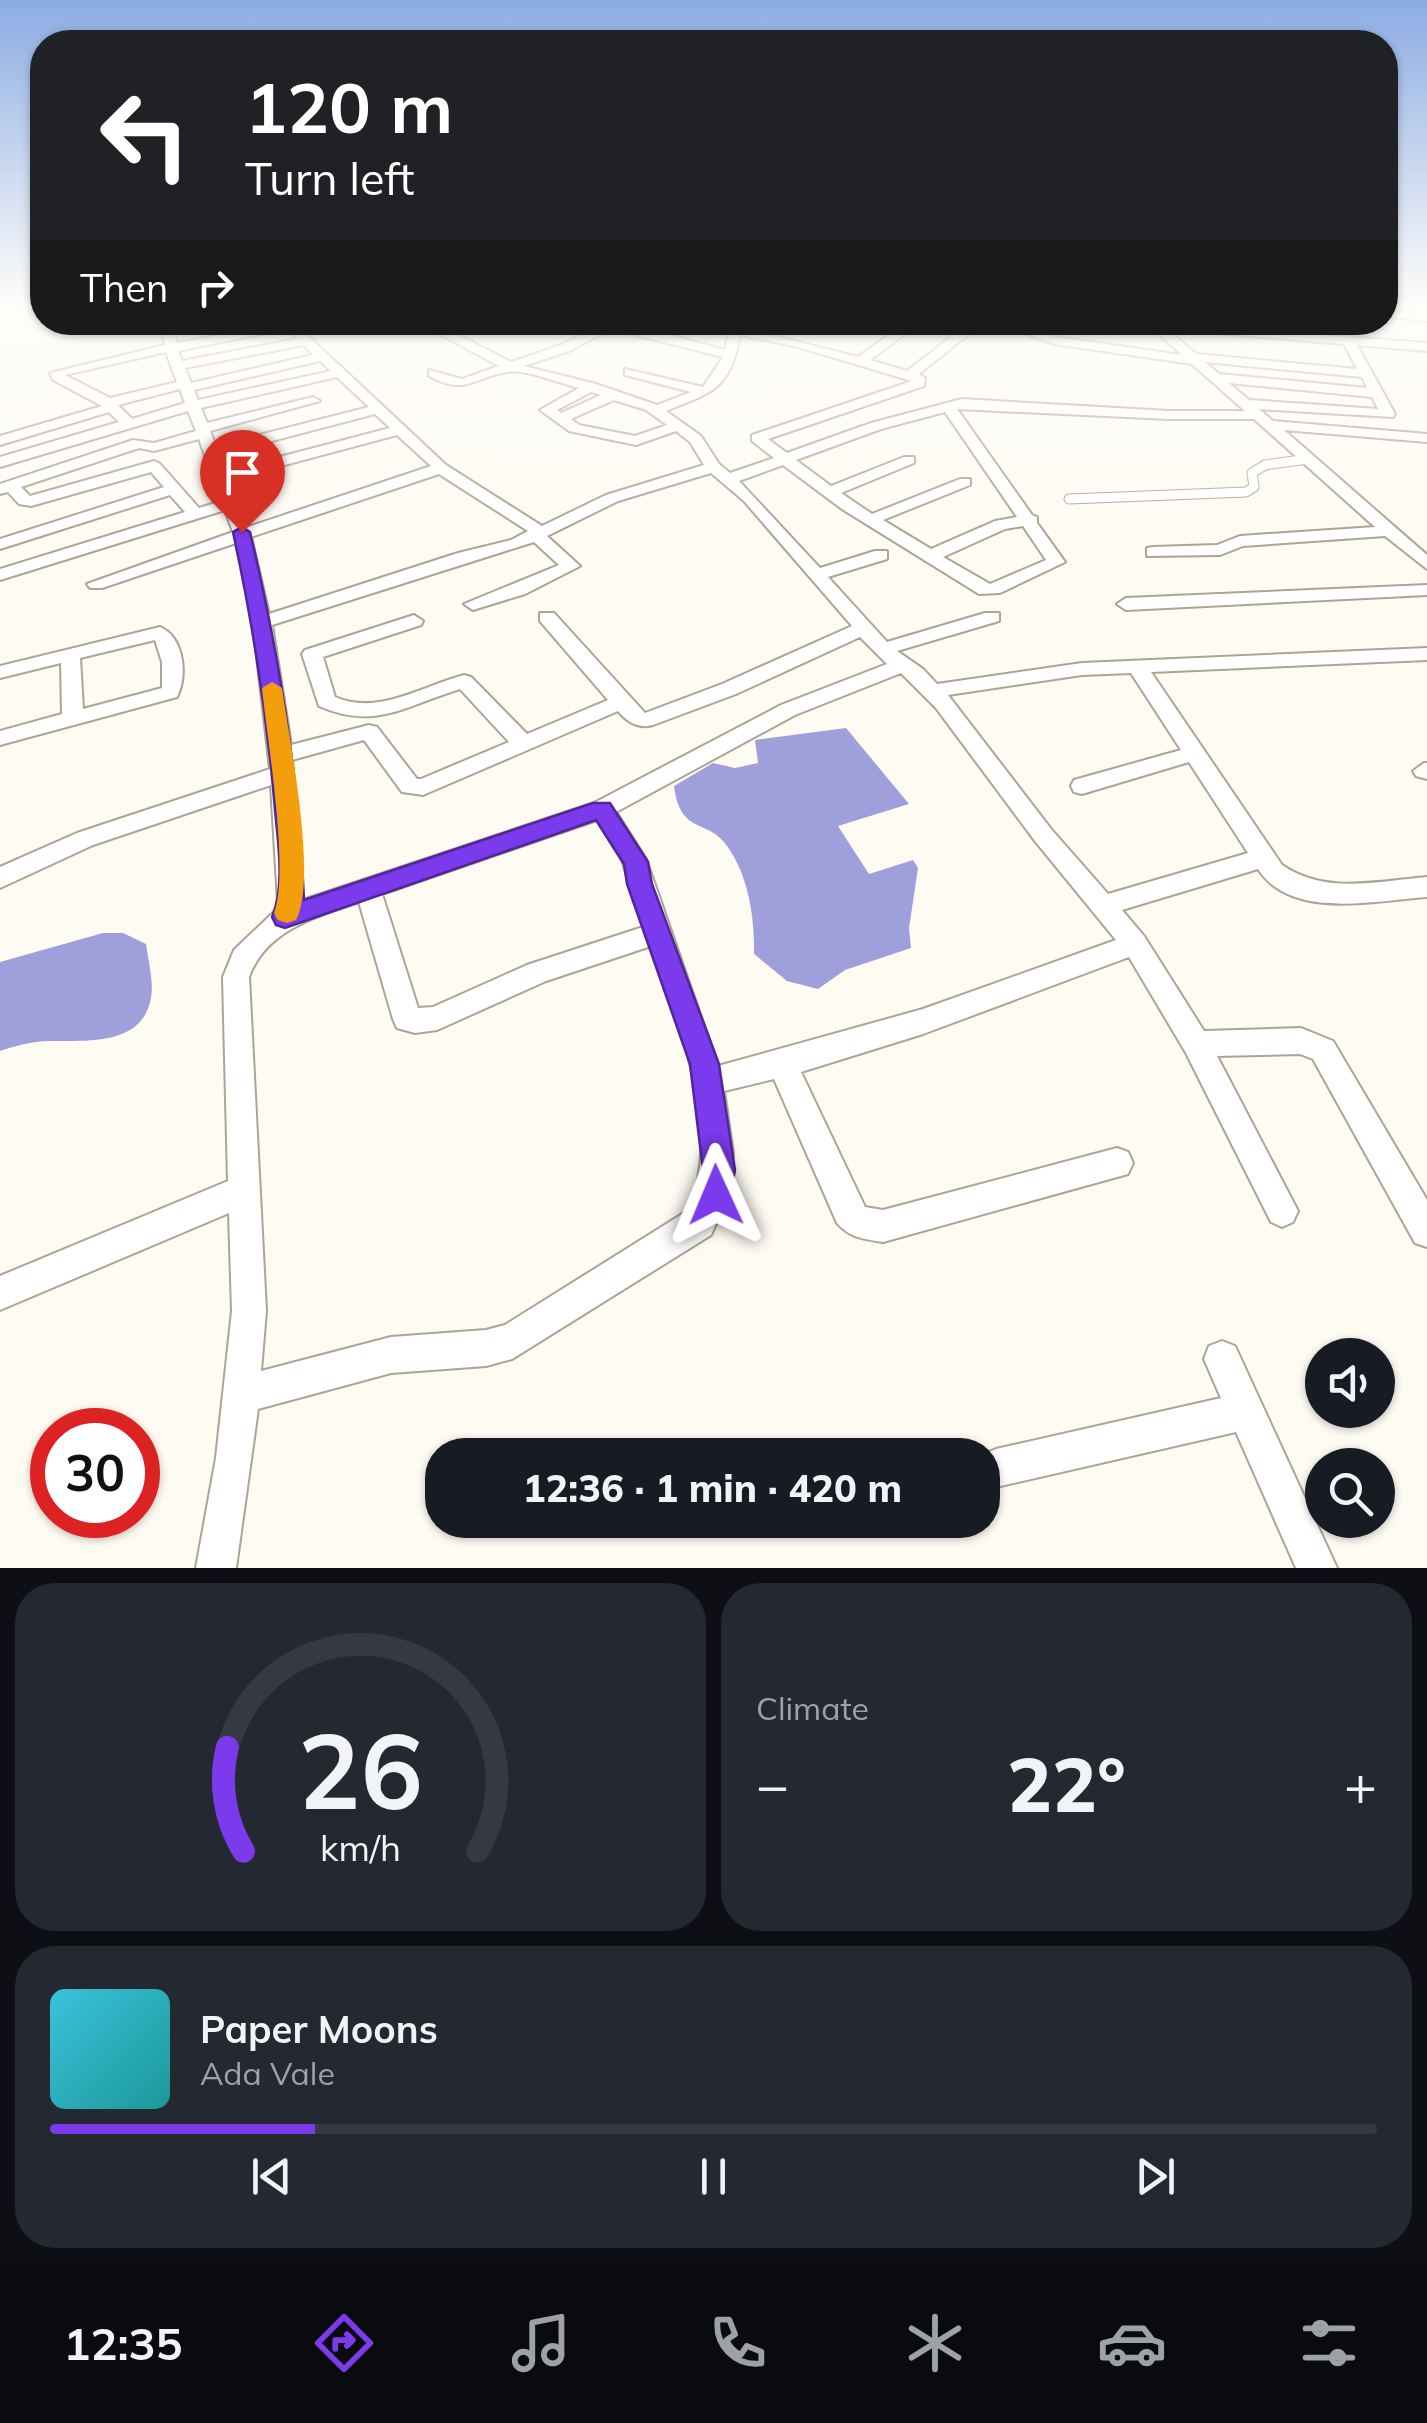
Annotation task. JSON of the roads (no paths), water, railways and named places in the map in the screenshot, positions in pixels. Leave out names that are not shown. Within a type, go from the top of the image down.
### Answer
[{"type":"street","points":[[65,380],[110,405],[129,424]]},
{"type":"street","points":[[0,440],[110,405],[148,380]]},
{"type":"street","points":[[0,462],[129,424],[163,380]]},
{"type":"street","points":[[185,380],[242,532],[262,622],[282,764],[291,902],[285,917],[243,958],[236,977],[249,1311],[216,1568]]},
{"type":"street","points":[[347,380],[440,468],[537,533],[570,566],[519,590],[474,604]]},
{"type":"street","points":[[563,380],[656,410],[675,428],[698,441],[721,473],[819,574],[864,628],[933,691],[1135,944],[1196,1044],[1282,1211]]},
{"type":"street","points":[[660,380],[703,392]]},
{"type":"street","points":[[656,410],[703,392],[717,380]]},
{"type":"street","points":[[920,380],[757,437],[870,520],[984,590],[1057,561],[949,407]]},
{"type":"street","points":[[1219,380],[1427,564]]},
{"type":"street","points":[[1238,380],[1377,394]]},
{"type":"street","points":[[1246,404],[1388,414],[1368,380]]},
{"type":"street","points":[[591,387],[547,408],[574,428],[640,441],[675,428]]},
{"type":"street","points":[[560,419],[614,394]]},
{"type":"street","points":[[6,487],[138,443],[154,447],[313,401]]},
{"type":"street","points":[[262,622],[503,548],[612,498],[784,459],[876,426],[967,403],[1264,420],[1427,438]]},
{"type":"street","points":[[212,452],[378,409]]},
{"type":"street","points":[[223,478],[398,430]]},
{"type":"street","points":[[829,492],[909,460]]},
{"type":"street","points":[[6,487],[30,501],[151,466],[195,514]]},
{"type":"street","points":[[96,584],[440,468]]},
{"type":"street","points":[[870,520],[965,482]]},
{"type":"street","points":[[0,544],[174,489]]},
{"type":"street","points":[[0,575],[232,503]]},
{"type":"street","points":[[930,556],[1006,523],[1031,520]]},
{"type":"street","points":[[1153,552],[1220,550],[1240,541],[1388,531]]},
{"type":"street","points":[[819,574],[881,555]]},
{"type":"street","points":[[1126,604],[1427,590]]},
{"type":"street","points":[[548,617],[638,719],[658,718],[864,628]]},
{"type":"street","points":[[884,649],[992,617]]},
{"type":"street","points":[[414,621],[312,654],[326,701],[351,712],[370,714],[464,680],[522,742]]},
{"type":"street","points":[[0,672],[160,634],[166,639],[175,684],[164,694],[0,738]]},
{"type":"street","points":[[933,691],[1060,670],[1427,654]]},
{"type":"street","points":[[70,655],[72,719]]},
{"type":"street","points":[[1136,665],[1264,858],[1288,885],[1303,890],[1427,887]]},
{"type":"street","points":[[285,917],[602,809],[788,710],[903,666]]},
{"type":"street","points":[[0,878],[85,839],[369,732],[410,786],[423,788],[621,702]]},
{"type":"street","points":[[1082,786],[1195,753]]},
{"type":"street","points":[[241,1395],[392,1355],[486,1348],[512,1341],[699,1223],[710,1211],[718,1183],[707,1082],[694,1032],[634,858],[602,809]]},
{"type":"street","points":[[1102,906],[1264,858]]},
{"type":"street","points":[[368,889],[406,1019],[412,1022],[431,1021],[535,970],[658,933]]},
{"type":"street","points":[[707,1082],[783,1065],[1015,990],[1135,944]]},
{"type":"street","points":[[1196,1044],[1302,1041],[1323,1050],[1427,1231]]},
{"type":"street","points":[[783,1065],[848,1212],[868,1226],[883,1226],[1117,1162]]},
{"type":"street","points":[[0,1293],[244,1190]]},
{"type":"street","points":[[1222,1359],[1317,1568]]},
{"type":"street","points":[[1000,1467],[1246,1411]]},
{"type":"lane","points":[[1069,499],[1246,492],[1254,488],[1252,473],[1258,468],[1308,460]]},
{"type":"water","points":[[846,728],[909,804],[838,826],[869,874],[913,860],[918,868],[909,928],[911,948],[845,970],[818,989],[787,981],[754,954],[751,910],[739,866],[723,841],[687,819],[674,786],[713,763],[735,768],[758,763],[755,740]]},
{"type":"water","points":[[103,933],[123,933],[146,944],[151,998],[136,1026],[109,1038],[23,1044],[0,1051],[0,962]]}]
